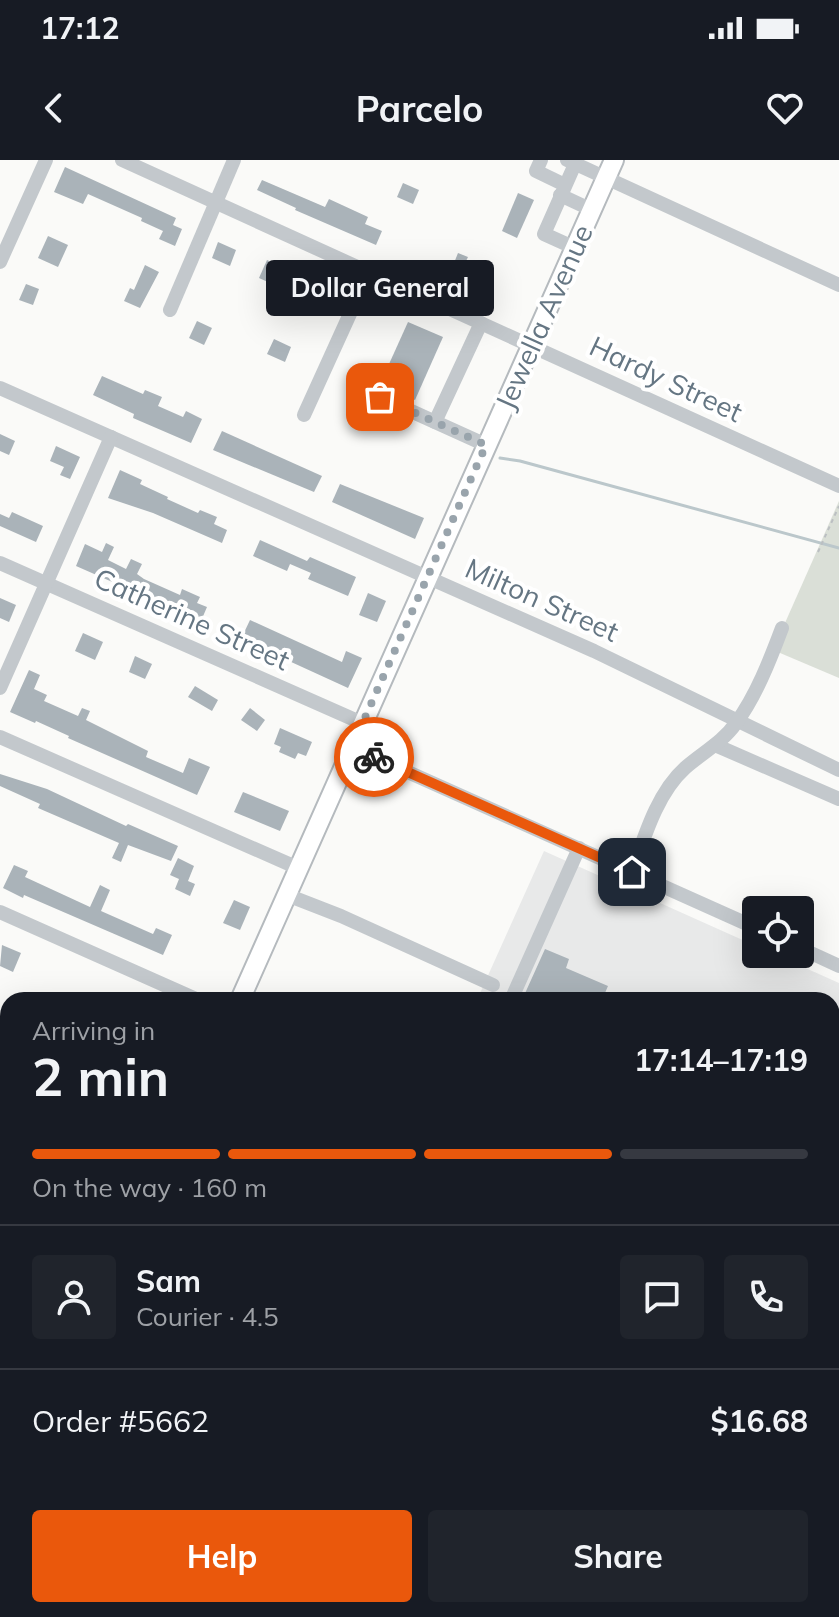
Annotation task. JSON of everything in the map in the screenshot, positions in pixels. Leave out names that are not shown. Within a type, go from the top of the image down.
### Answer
[{"type":"main road","name":"Jewella Avenue","points":[[244,992],[610,169]]},
{"type":"street","points":[[0,262],[46,160]]},
{"type":"street","name":"Hardy Street","points":[[122,160],[839,486]]},
{"type":"street","points":[[170,310],[234,160]]},
{"type":"street","points":[[541,160],[536,171],[592,210]]},
{"type":"street","points":[[575,248],[544,234],[571,162],[610,169],[839,285]]},
{"type":"street","points":[[304,415],[369,272]]},
{"type":"street","points":[[435,422],[481,323]]},
{"type":"street","name":"Milton Street","points":[[0,388],[594,651],[839,770]]},
{"type":"street","points":[[380,397],[486,445]]},
{"type":"street","points":[[0,688],[111,437]]},
{"type":"street","name":"Catherine Street","points":[[0,563],[362,723]]},
{"type":"street","points":[[632,872],[642,843],[671,783],[738,721],[782,628]]},
{"type":"street","points":[[0,737],[298,868]]},
{"type":"street","points":[[715,745],[839,799]]},
{"type":"street","points":[[352,747],[742,922]]},
{"type":"street","points":[[515,992],[579,848]]},
{"type":"street","points":[[287,895],[493,985]]},
{"type":"street","points":[[0,912],[180,992]]},
{"type":"street","points":[[814,954],[839,966]]},
{"type":"path","points":[[818,552],[839,506]]},
{"type":"shaded area","points":[[839,501],[839,678],[773,650]]},
{"type":"shaded area","points":[[544,851],[742,940],[742,968],[805,968],[839,983],[839,992],[481,992]]},
{"type":"building","points":[[65,167],[176,218],[173,225],[182,229],[175,246],[159,239],[163,231],[141,221],[142,218],[88,194],[83,204],[54,192]]},
{"type":"building","points":[[262,180],[325,207],[329,199],[368,217],[365,224],[382,231],[376,245],[257,190]]},
{"type":"building","points":[[403,183],[419,190],[413,204],[397,197]]},
{"type":"building","points":[[518,193],[534,200],[517,238],[502,231]]},
{"type":"building","points":[[48,236],[68,245],[58,267],[38,258]]},
{"type":"building","points":[[218,242],[236,250],[230,266],[212,258]]},
{"type":"building","points":[[458,253],[468,257],[465,263],[473,266],[467,280],[450,273]]},
{"type":"building","points":[[267,260],[341,293],[332,311],[259,278]]},
{"type":"building","points":[[145,265],[159,272],[140,308],[124,301],[130,288],[134,290]]},
{"type":"building","points":[[26,284],[39,289],[33,305],[19,300]]},
{"type":"building","points":[[197,321],[212,328],[204,345],[189,338]]},
{"type":"building","points":[[408,322],[443,337],[415,400],[380,384]]},
{"type":"building","points":[[274,339],[291,347],[285,362],[267,354]]},
{"type":"building","points":[[102,376],[143,394],[145,390],[162,397],[158,406],[183,417],[186,411],[202,419],[191,443],[133,418],[134,414],[93,395]]},
{"type":"building","points":[[222,431],[322,476],[314,492],[213,450]]},
{"type":"building","points":[[0,434],[15,441],[9,455],[0,451]]},
{"type":"building","points":[[56,446],[80,457],[70,479],[60,475],[64,467],[50,461]]},
{"type":"building","points":[[120,470],[142,480],[140,484],[167,499],[198,513],[200,510],[217,517],[214,524],[227,530],[222,543],[153,513],[108,498]]},
{"type":"building","points":[[340,484],[424,518],[415,539],[332,502]]},
{"type":"building","points":[[12,512],[43,526],[36,542],[0,526],[0,514],[9,518]]},
{"type":"building","points":[[260,540],[307,561],[310,557],[356,577],[348,596],[308,579],[311,573],[290,564],[287,571],[253,556]]},
{"type":"building","points":[[106,543],[114,547],[108,560],[126,569],[131,559],[142,564],[137,574],[144,579],[180,595],[182,589],[200,597],[197,603],[207,607],[201,621],[76,566],[85,544],[102,552]]},
{"type":"building","points":[[368,593],[386,601],[377,622],[359,615]]},
{"type":"building","points":[[0,598],[16,605],[9,622],[0,618]]},
{"type":"building","points":[[250,620],[342,662],[346,651],[362,658],[348,688],[241,639]]},
{"type":"building","points":[[83,633],[103,642],[95,660],[75,651]]},
{"type":"building","points":[[135,656],[152,664],[145,679],[129,672]]},
{"type":"building","points":[[29,670],[40,675],[34,689],[47,695],[44,701],[78,716],[82,708],[90,711],[86,720],[148,751],[146,757],[183,773],[189,758],[210,767],[197,795],[10,712]]},
{"type":"building","points":[[195,686],[218,700],[212,711],[188,697]]},
{"type":"building","points":[[250,708],[265,720],[257,731],[241,720]]},
{"type":"building","points":[[280,728],[312,742],[306,756],[298,753],[295,759],[279,752],[281,747],[274,744]]},
{"type":"building","points":[[0,774],[47,789],[126,826],[128,824],[178,846],[171,861],[128,845],[121,862],[112,858],[119,843],[38,808],[40,804],[0,786]]},
{"type":"building","points":[[243,792],[289,811],[280,831],[234,812]]},
{"type":"building","points":[[178,858],[194,866],[188,881],[195,884],[190,896],[175,889],[179,879],[170,875]]},
{"type":"building","points":[[14,865],[28,871],[25,877],[90,907],[100,885],[110,890],[101,911],[153,934],[156,928],[172,935],[163,955],[3,888]]},
{"type":"building","points":[[234,900],[250,907],[240,930],[223,923]]},
{"type":"building","points":[[2,945],[21,953],[13,972],[0,966]]},
{"type":"building","points":[[545,949],[569,959],[566,968],[608,986],[605,992],[526,992]]},
{"type":"waterway","points":[[500,458],[839,548]]},
{"type":"way so far","points":[[374,757],[352,747],[486,445],[380,397]]},
{"type":"place","name":"Dollar General","points":[[380,397]]},
{"type":"route","points":[[374,757],[632,872]]}]
